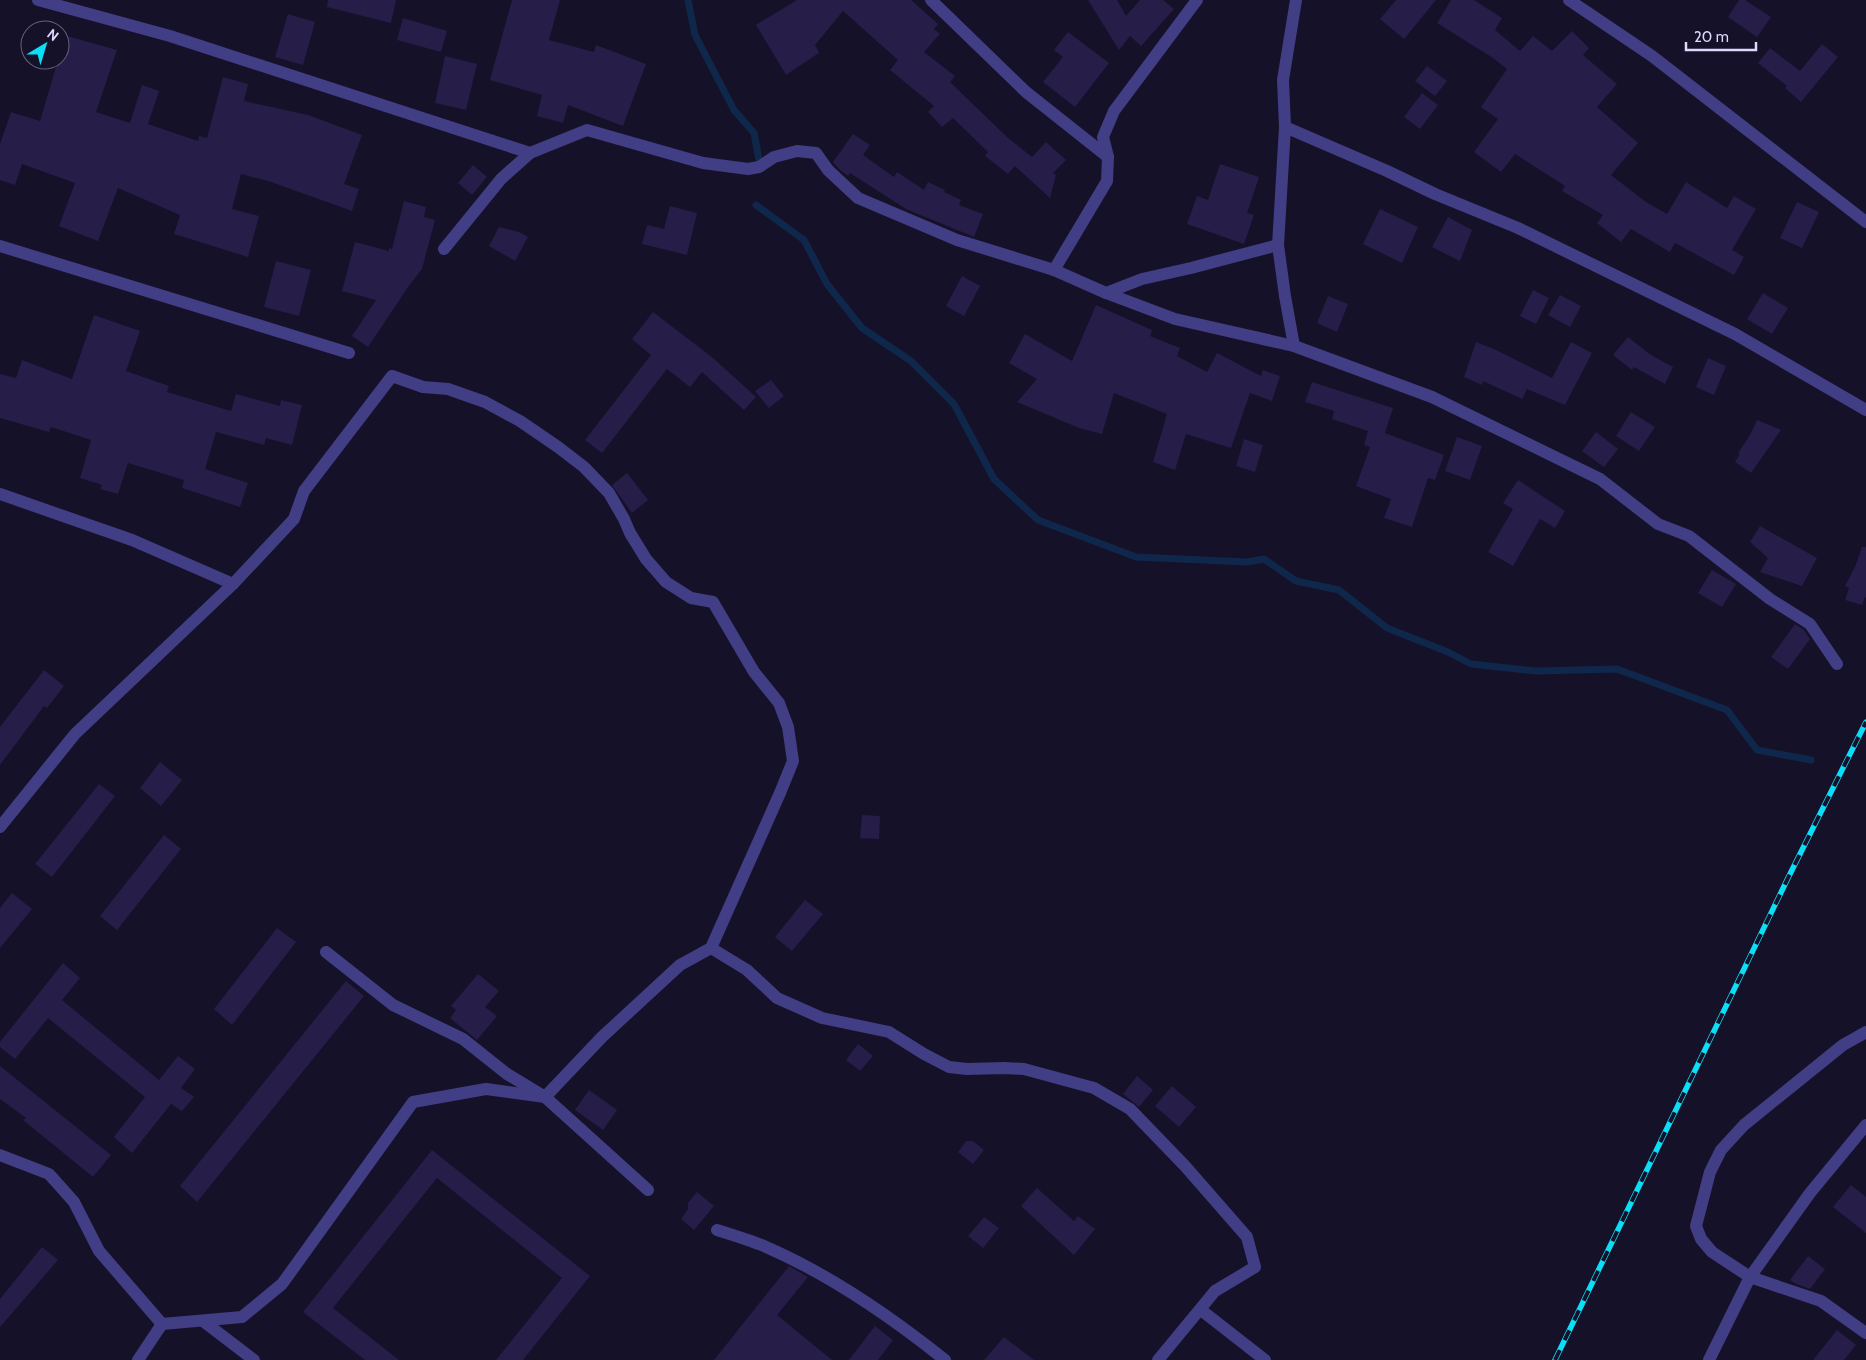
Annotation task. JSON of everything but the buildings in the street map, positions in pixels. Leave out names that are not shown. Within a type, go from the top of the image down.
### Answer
[{"type":"street","points":[[38,0],[170,36],[530,152]]},
{"type":"street","points":[[931,0],[1026,92],[1108,157]]},
{"type":"street","points":[[1054,270],[1107,181],[1108,157],[1103,137],[1114,111],[1197,0]]},
{"type":"street","points":[[1294,346],[1278,245],[1284,127],[1283,80],[1296,0]]},
{"type":"street","points":[[1569,0],[1652,56],[1866,222]]},
{"type":"street","points":[[1284,127],[1387,170],[1444,198],[1518,228],[1734,334],[1866,410]]},
{"type":"street","points":[[444,248],[501,179],[530,152],[587,130],[702,162],[748,168],[760,167],[774,157],[797,151],[816,153],[828,170],[858,198],[957,240],[1054,270],[1106,293],[1175,319],[1294,346],[1432,397],[1600,479],[1658,524],[1689,536],[1770,599],[1810,624],[1837,664]]},
{"type":"street","points":[[1106,293],[1142,278],[1192,268],[1278,245]]},
{"type":"street","points":[[0,246],[349,353]]},
{"type":"street","points":[[0,827],[75,734],[233,584],[294,519],[304,491],[392,376],[423,387],[448,389],[485,402],[520,421],[584,467],[609,493],[646,559],[666,582],[691,598],[712,602],[754,672],[779,703],[788,727],[793,761],[710,948],[680,965],[602,1037],[545,1096]]},
{"type":"street","points":[[0,494],[132,540],[233,584]]},
{"type":"street","points":[[710,948],[747,970],[778,998],[822,1018],[889,1032],[924,1054],[949,1066],[967,1069],[1024,1069],[1094,1088],[1130,1109],[1185,1166],[1247,1237],[1255,1266],[1215,1291],[1158,1360]]},
{"type":"street","points":[[326,952],[393,1005],[463,1039],[506,1074],[545,1096],[648,1190]]},
{"type":"street","points":[[1866,1032],[1843,1045],[1744,1125],[1721,1150],[1710,1172],[1696,1226],[1701,1239],[1712,1252],[1750,1278],[1821,1301],[1866,1333]]},
{"type":"street","points":[[162,1324],[242,1317],[282,1284],[413,1102],[486,1089],[545,1096]]},
{"type":"street","points":[[1709,1360],[1750,1278],[1810,1192],[1866,1125]]},
{"type":"street","points":[[0,1155],[49,1174],[74,1202],[99,1251],[162,1324]]},
{"type":"street","points":[[717,1230],[764,1246],[831,1280],[945,1360]]},
{"type":"street","points":[[1200,1310],[1265,1360]]},
{"type":"street","points":[[203,1321],[254,1360]]},
{"type":"street","points":[[138,1360],[162,1324]]},
{"type":"waterway","points":[[688,0],[695,35],[734,110],[754,133],[759,160]]},
{"type":"waterway","points":[[756,205],[804,240],[827,284],[862,328],[911,361],[954,404],[994,479],[1038,520],[1136,557],[1247,562],[1264,559],[1296,581],[1339,590],[1387,628],[1448,652],[1471,664],[1536,671],[1617,669],[1727,710],[1757,750],[1811,760]]},
{"type":"railway","points":[[1555,1360],[1788,878],[1866,722]]}]
